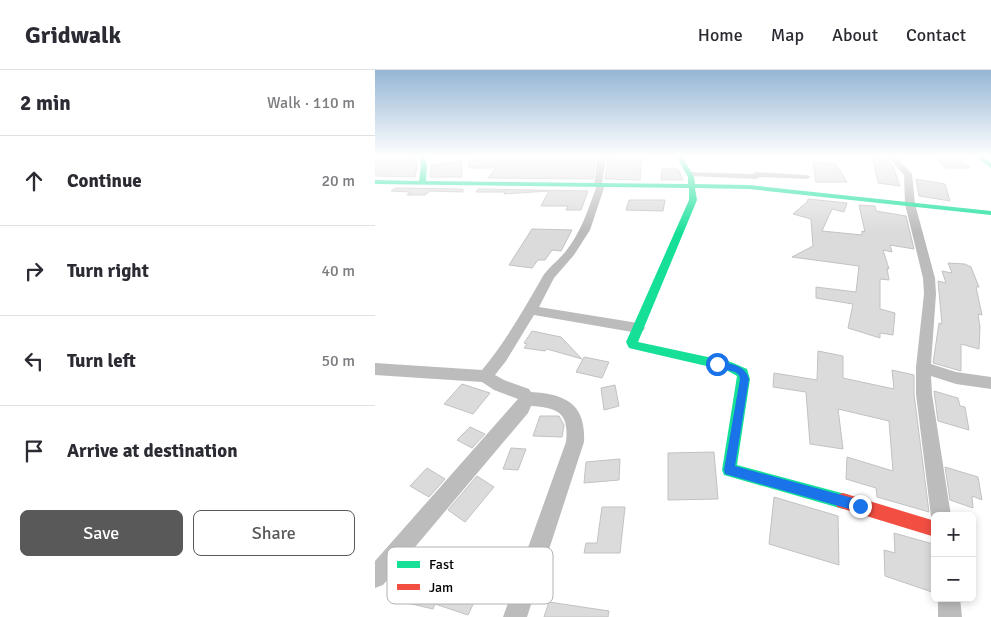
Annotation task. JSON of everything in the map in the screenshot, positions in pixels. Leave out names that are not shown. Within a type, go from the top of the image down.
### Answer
[{"type":"main road","points":[[376,183],[598,184],[644,182]]},
{"type":"main road","points":[[692,182],[693,200],[632,342],[635,347],[731,367],[743,373],[744,379],[729,470],[860,506],[931,529]]},
{"type":"main road","points":[[716,182],[991,213]]},
{"type":"street","points":[[909,182],[910,204],[927,268],[930,294],[923,367],[924,394],[940,512]]},
{"type":"street","points":[[485,376],[501,357],[531,310],[549,276],[570,253],[585,230],[600,188],[598,184]]},
{"type":"street","points":[[531,310],[638,328]]},
{"type":"street","points":[[923,367],[956,378],[991,382]]},
{"type":"street","points":[[375,369],[485,376],[499,385],[525,394],[526,399],[522,408],[401,547]]},
{"type":"street","points":[[526,399],[548,400],[562,405],[574,416],[577,428],[575,442],[539,547]]},
{"type":"street","points":[[375,577],[387,563]]},
{"type":"street","points":[[949,602],[950,617]]},
{"type":"street","points":[[515,617],[519,604]]},
{"type":"building","points":[[878,182],[898,182],[900,186]]},
{"type":"building","points":[[916,182],[931,182],[945,184],[950,201],[919,196]]},
{"type":"building","points":[[395,188],[463,189],[463,192],[430,191],[425,195],[407,195],[410,192],[391,191]]},
{"type":"building","points":[[478,189],[588,191],[581,210],[566,210],[568,206],[541,206],[549,191],[504,194],[505,192],[476,192]]},
{"type":"building","points":[[808,199],[847,203],[844,212],[832,209],[822,231],[862,235],[862,231],[865,232],[859,205],[875,206],[876,211],[906,216],[914,249],[890,245],[892,252],[883,250],[889,269],[887,268],[889,280],[880,279],[880,309],[895,313],[893,335],[880,333],[880,338],[848,328],[853,304],[816,298],[816,287],[856,292],[859,266],[792,257],[813,246],[811,219],[793,214]]},
{"type":"building","points":[[629,200],[665,200],[663,211],[626,210]]},
{"type":"building","points":[[532,229],[572,230],[561,251],[552,250],[545,260],[538,260],[532,268],[509,265]]},
{"type":"building","points":[[948,263],[965,264],[971,267],[979,287],[976,287],[982,315],[978,314],[980,327],[979,349],[961,344],[961,371],[933,363],[939,323],[942,324],[938,281],[946,283],[942,271],[952,273]]},
{"type":"building","points":[[532,331],[561,337],[582,359],[547,349],[545,351],[524,348],[527,344],[524,343]]},
{"type":"building","points":[[818,351],[843,356],[843,378],[894,389],[892,370],[914,375],[914,394],[929,512],[877,497],[876,488],[846,479],[847,457],[893,471],[889,421],[838,409],[843,449],[810,444],[806,392],[773,387],[774,373],[817,380]]},
{"type":"building","points":[[584,357],[609,362],[602,378],[576,372]]},
{"type":"building","points":[[462,384],[490,393],[473,414],[444,404]]},
{"type":"building","points":[[615,385],[619,406],[604,410],[601,388]]},
{"type":"building","points":[[934,391],[958,398],[960,406],[965,407],[969,430],[938,421]]},
{"type":"building","points":[[540,416],[559,416],[564,425],[562,437],[533,436]]},
{"type":"building","points":[[470,427],[485,434],[472,448],[457,440]]},
{"type":"building","points":[[511,448],[526,449],[518,470],[503,469]]},
{"type":"building","points":[[714,452],[718,499],[668,500],[668,453]]},
{"type":"building","points":[[620,459],[619,480],[584,483],[586,462]]},
{"type":"building","points":[[945,467],[978,477],[982,500],[972,496],[973,508],[950,500]]},
{"type":"building","points":[[427,468],[445,479],[429,497],[410,486]]},
{"type":"building","points":[[477,476],[494,487],[465,522],[448,510]]},
{"type":"building","points":[[774,497],[838,516],[839,565],[769,544]]},
{"type":"building","points":[[602,507],[625,507],[620,553],[584,553],[586,543],[597,543]]},
{"type":"building","points":[[894,533],[931,543],[931,592],[885,576],[884,550],[895,553]]},
{"type":"building","points":[[553,603],[609,611],[608,617],[544,617],[548,604]]},
{"type":"building","points":[[412,604],[435,604],[433,609]]},
{"type":"building","points":[[435,604],[473,604],[468,615]]},
{"type":"traffic: fast","points":[[375,182],[749,187],[991,213]]},
{"type":"traffic: fast","points":[[691,182],[693,200],[632,342],[633,345],[731,367],[743,373],[744,379],[729,470],[843,501]]},
{"type":"traffic: jam","points":[[843,501],[931,528]]},
{"type":"route","points":[[717,364],[737,369],[743,373],[744,379],[729,470],[860,506]]}]
